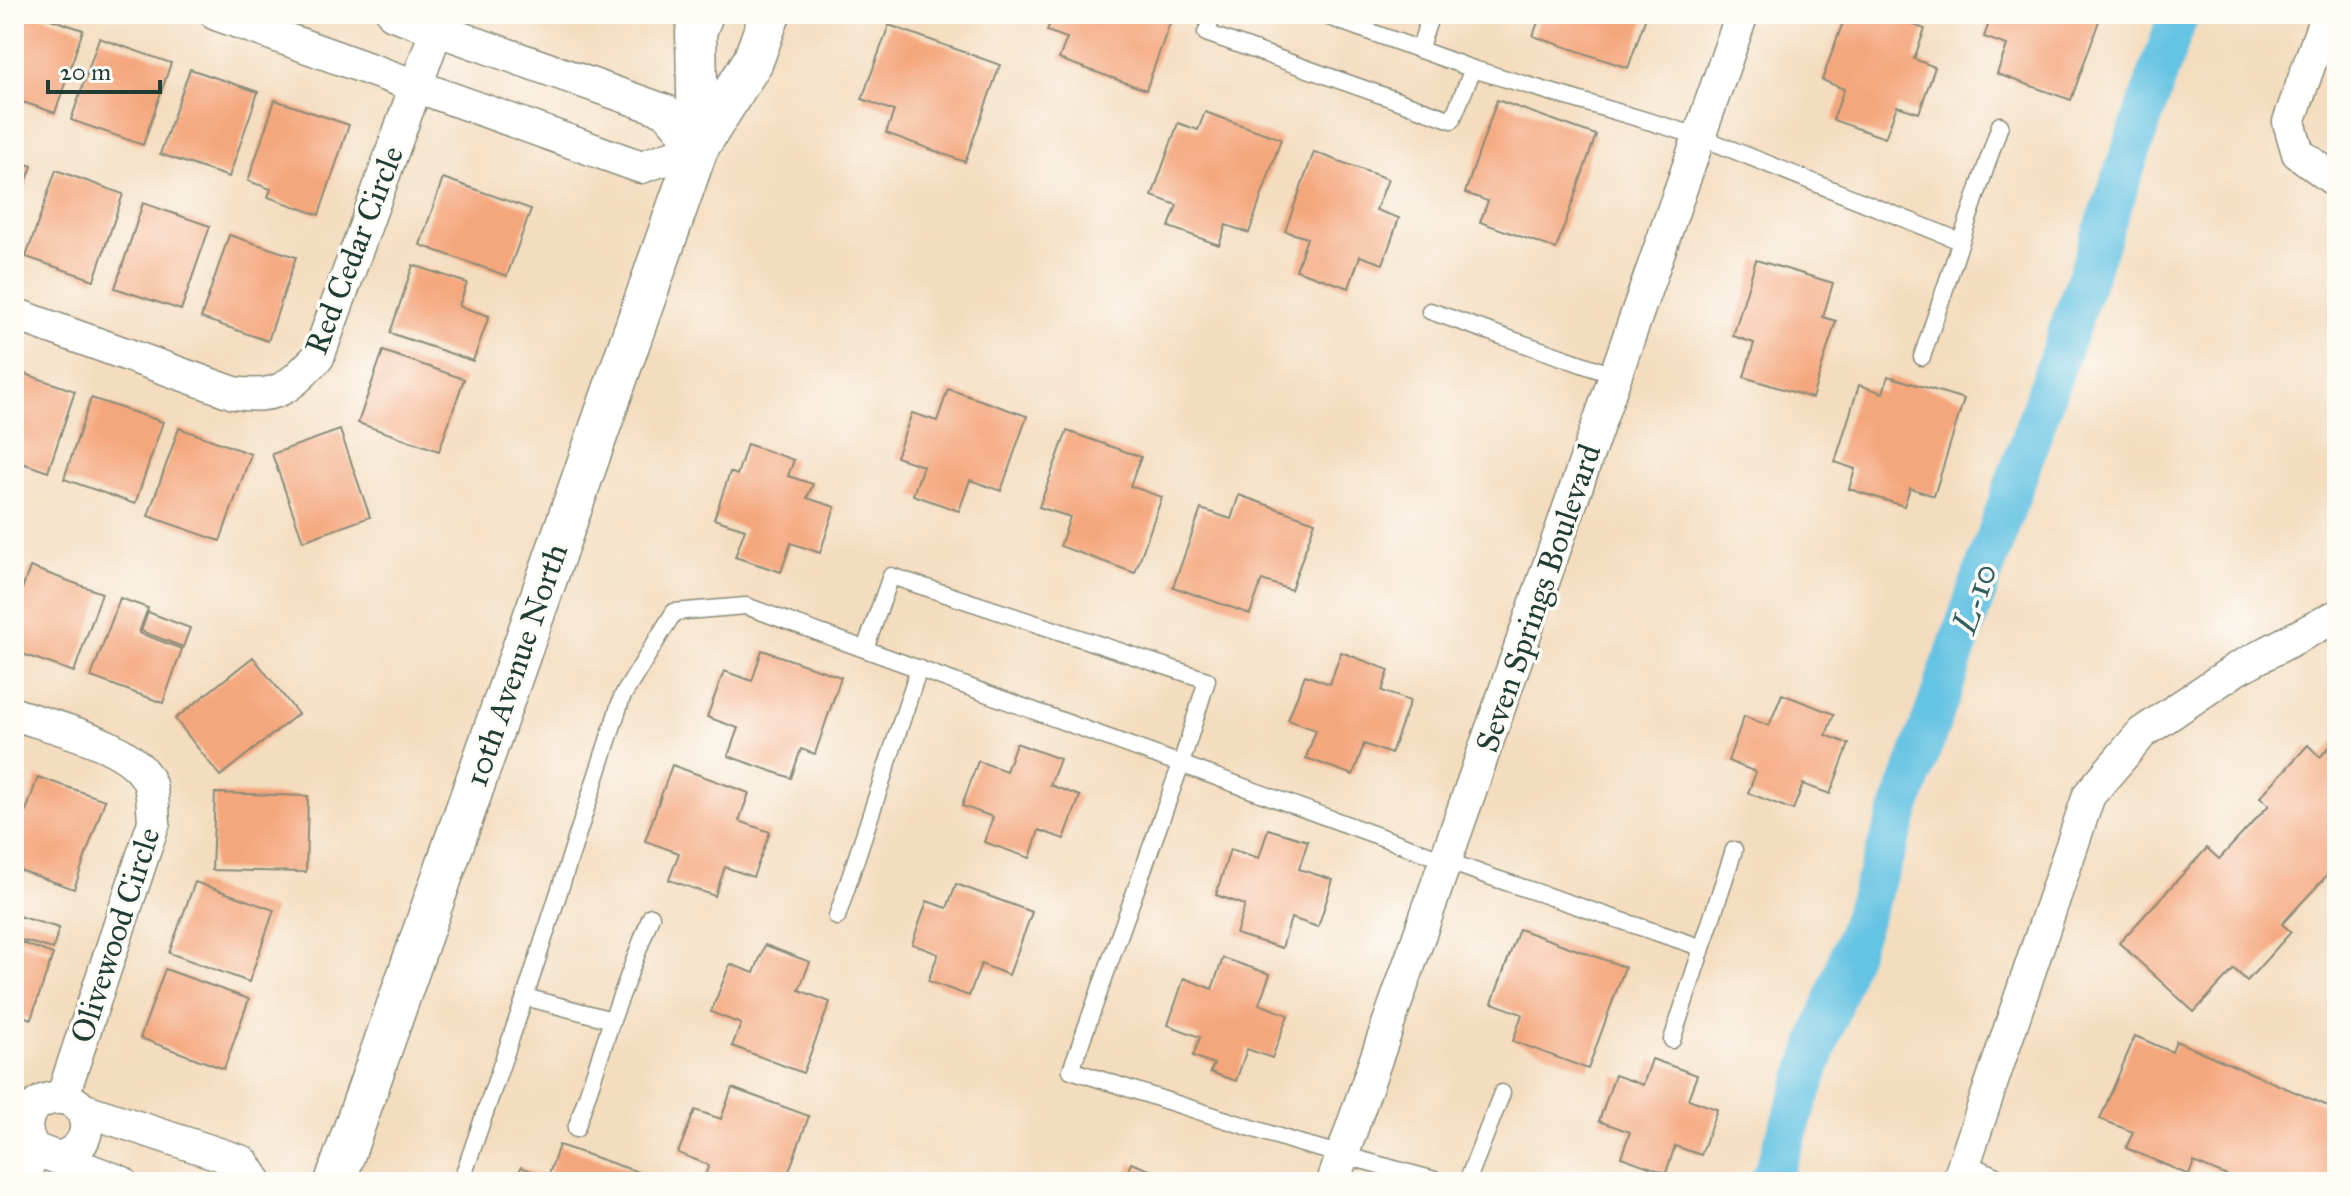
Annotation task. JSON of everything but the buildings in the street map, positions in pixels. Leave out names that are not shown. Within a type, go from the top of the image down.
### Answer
[{"type":"street","points":[[216,14],[641,167],[698,148],[666,111],[439,22],[393,14]]},
{"type":"street","name":"10th Avenue North","points":[[698,148],[696,32],[703,14]]},
{"type":"street","name":"10th Avenue North","points":[[335,1182],[698,148],[753,61],[770,14]]},
{"type":"street","name":"Seven Springs Boulevard","points":[[1338,1168],[1742,14]]},
{"type":"street","points":[[2327,14],[2289,122],[2298,153],[2337,182]]},
{"type":"street","name":"Red Cedar Circle","points":[[14,314],[234,393],[261,396],[287,389],[318,357],[439,22]]},
{"type":"street","points":[[1971,1178],[2089,795],[2142,733],[2238,668],[2337,616]]},
{"type":"street","name":"Olivewood Circle","points":[[14,714],[110,747],[133,761],[149,783],[151,796],[154,822],[71,1103]]},
{"type":"street","points":[[22,1182],[30,1129],[43,1099],[71,1103],[243,1162],[256,1182]]},
{"type":"street","points":[[30,1129],[80,1146],[84,1137],[84,1116],[71,1103]]},
{"type":"street","points":[[30,1129],[121,1182]]},
{"type":"lane","points":[[1214,14],[1206,33],[1452,120],[1473,69]]},
{"type":"lane","points":[[1321,14],[1473,69],[1698,136],[1960,241]]},
{"type":"lane","points":[[1419,50],[1431,14]]},
{"type":"lane","points":[[1922,357],[2000,125]]},
{"type":"lane","points":[[1430,311],[1616,376]]},
{"type":"lane","points":[[865,649],[891,576],[1207,680],[1181,764],[1071,1070],[1295,1142],[1338,1168],[1442,1182]]},
{"type":"lane","points":[[461,1182],[525,997],[622,697],[674,612],[746,606],[1446,860],[1700,947]]},
{"type":"lane","points":[[837,917],[919,668]]},
{"type":"lane","points":[[1672,1040],[1734,850]]},
{"type":"lane","points":[[576,1129],[651,916]]},
{"type":"lane","points":[[525,997],[612,1020]]},
{"type":"lane","points":[[1467,1182],[1502,1093]]},
{"type":"waterway","name":"L-10","points":[[1770,1182],[2179,14]]}]
